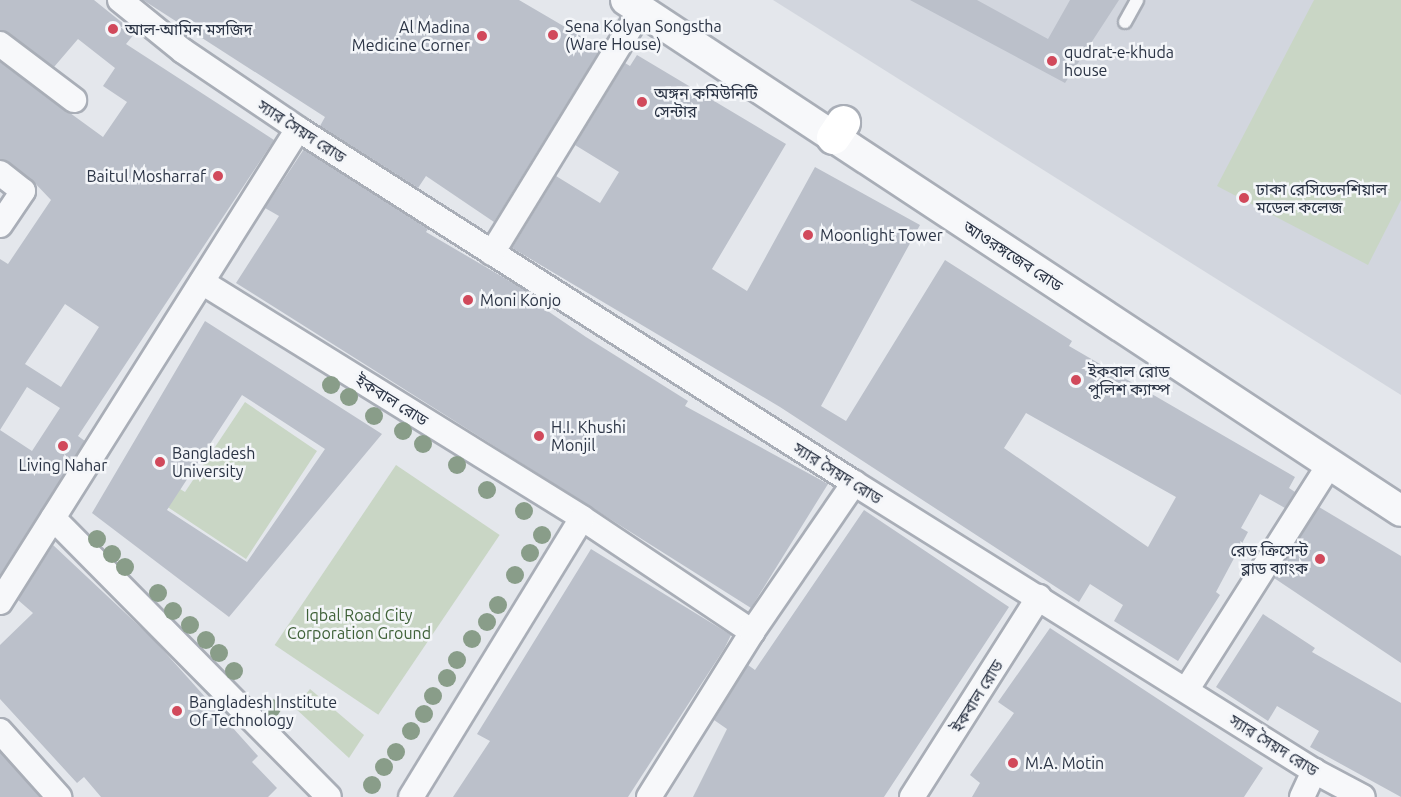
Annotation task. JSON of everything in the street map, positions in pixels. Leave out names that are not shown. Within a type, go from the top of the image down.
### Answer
[{"type":"street","name":"স্যার সৈয়দ রোড","points":[[120,0],[183,51],[298,129],[854,483],[1187,689],[1314,771],[1363,797]]},
{"type":"street","points":[[492,253],[641,3]]},
{"type":"street","name":"আওরঙ্গজেব রোড","points":[[641,3],[1401,487]]},
{"type":"street","points":[[0,44],[74,100]]},
{"type":"street","points":[[0,602],[298,129]]},
{"type":"street","name":"আওরঙ্গজেব রোড","points":[[838,129],[1329,465],[1401,511]]},
{"type":"street","points":[[0,173],[23,191],[0,225]]},
{"type":"street","name":"ইকবাল রোড","points":[[202,282],[582,518],[752,632]]},
{"type":"street","points":[[1187,689],[1329,465]]},
{"type":"street","points":[[649,797],[752,632],[854,483]]},
{"type":"street","points":[[53,518],[329,797]]},
{"type":"street","points":[[411,797],[582,518]]},
{"type":"street","name":"ইকবাল রোড","points":[[915,796],[1039,597]]},
{"type":"street","points":[[0,731],[59,797]]},
{"type":"street","points":[[1302,797],[1314,771]]},
{"type":"lane","points":[[1125,22],[1137,0]]},
{"type":"shaded area","name":"ঢাকা রেসিডেনশিয়াল মডেল কলেজ","points":[[773,0],[1401,0],[1401,395]]},
{"type":"green space","points":[[1314,0],[1401,0],[1401,200],[1368,265],[1217,186]]},
{"type":"green space","points":[[245,402],[317,451],[246,559],[154,498],[165,480],[185,492]]},
{"type":"green space","name":"Iqbal Road City Corporation Ground","points":[[396,465],[500,535],[378,715],[275,645]]},
{"type":"green space","points":[[310,689],[364,735],[349,758],[295,708]]},
{"type":"building","points":[[0,0],[94,0],[135,33],[126,44],[274,140],[78,436],[85,441],[0,575],[0,430],[0,259],[8,264],[51,200],[32,180],[0,159],[0,62],[103,137],[127,102],[103,86],[115,68],[78,39],[54,67],[0,30]],"holes":[[[65,304],[99,327],[61,387],[25,364]],[[27,387],[60,408],[32,451],[0,430]]]},
{"type":"building","points":[[143,0],[519,0],[601,48],[494,222],[426,176],[418,188],[320,126],[325,117]]},
{"type":"building","name":"qudrat-e-khuda house","points":[[910,0],[977,0],[1048,39],[1070,0],[1119,0],[1065,83]]},
{"type":"building","points":[[637,55],[786,144],[712,269],[747,291],[815,167],[920,225],[821,406],[846,421],[945,260],[1072,341],[1069,346],[1295,477],[1289,488],[1295,492],[1285,508],[1260,494],[1241,528],[1248,532],[1216,592],[1220,595],[1178,661],[1114,621],[1123,605],[1090,584],[1079,602],[780,407],[512,248],[556,176],[600,203],[619,172],[575,145],[625,63],[630,66]],"holes":[[[1026,413],[1176,497],[1148,547],[1004,448]]]},
{"type":"building","points":[[304,149],[428,229],[426,232],[530,293],[527,297],[688,401],[685,406],[828,484],[751,608],[236,283],[279,216],[265,208]]},
{"type":"building","name":"Bangladesh University","points":[[205,321],[382,434],[229,617],[92,513]],"holes":[[[242,395],[325,449],[247,562],[167,510]]]},
{"type":"building","points":[[1319,507],[1401,556],[1401,663],[1274,578]]},
{"type":"building","points":[[864,510],[1009,607],[884,797],[693,797],[727,729],[714,720],[748,665],[755,670]]},
{"type":"building","points":[[53,545],[154,640],[258,756],[252,762],[277,788],[268,797],[101,797],[84,777],[77,783],[0,699],[0,645],[33,613],[18,600]]},
{"type":"building","points":[[591,549],[731,635],[724,649],[628,797],[453,797],[490,741],[477,734]]},
{"type":"building","points":[[1263,614],[1315,648],[1312,652],[1401,703],[1401,797],[1310,747],[1319,731],[1277,706],[1268,721],[1216,687]]},
{"type":"building","points":[[1050,628],[1263,768],[1244,797],[972,797],[980,783],[970,775],[1014,713],[998,702]]},
{"type":"building","points":[[0,752],[40,797],[0,797]]},
{"type":"place","name":"আল-আমিন মসজিদ","points":[[113,29]]},
{"type":"place","name":"Sena Kolyan Songstha (Ware House)","points":[[553,35]]},
{"type":"place","name":"Al Madina Medicine Corner","points":[[482,36]]},
{"type":"place","name":"qudrat-e-khuda house","points":[[1052,61]]},
{"type":"place","name":"অঙ্গন কমিউনিটি সেন্টার","points":[[642,102]]},
{"type":"place","name":"Baitul Mosharraf","points":[[218,176]]},
{"type":"place","name":"ঢাকা রেসিডেনশিয়াল মডেল কলেজ","points":[[1244,198]]},
{"type":"place","name":"Moonlight Tower","points":[[808,235]]},
{"type":"place","name":"Moni Konjo","points":[[468,300]]},
{"type":"place","name":"ইকবাল রোড পুলিশ ক্যাম্প","points":[[1076,380]]},
{"type":"place","name":"H.I. Khushi Monjil","points":[[539,436]]},
{"type":"place","name":"Living Nahar","points":[[63,446]]},
{"type":"place","name":"Bangladesh University","points":[[160,462]]},
{"type":"place","name":"রেড ক্রিসেন্ট ব্লাড ব্যাংক","points":[[1320,559]]},
{"type":"place","name":"Bangladesh Institute Of Technology","points":[[177,711]]},
{"type":"place","name":"M.A. Motin","points":[[1013,763]]}]
